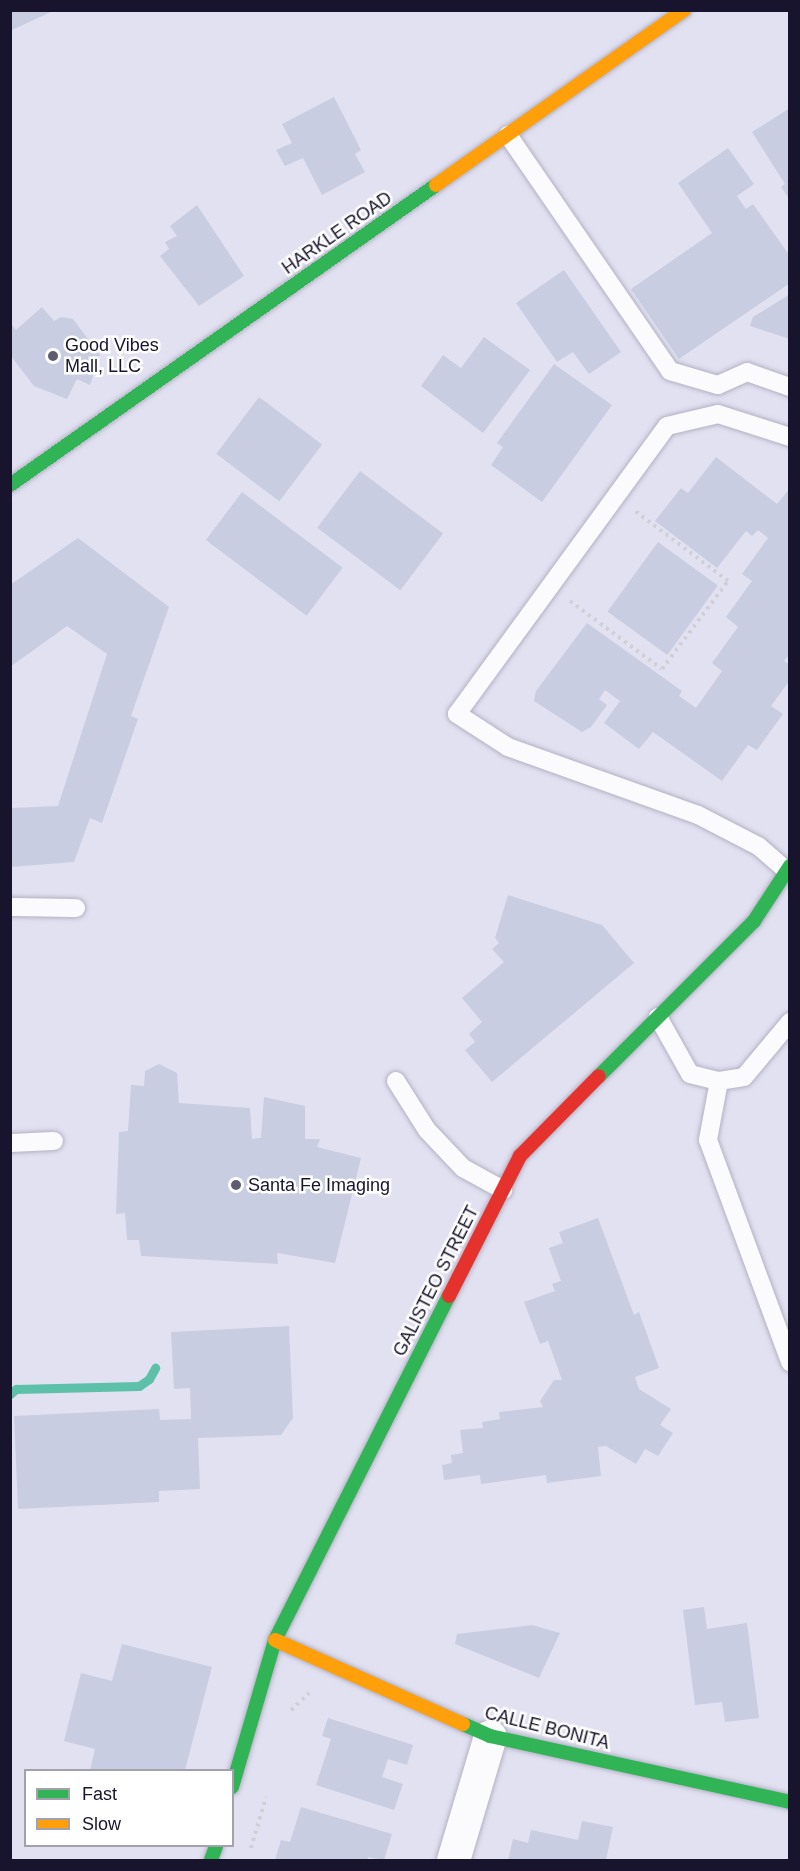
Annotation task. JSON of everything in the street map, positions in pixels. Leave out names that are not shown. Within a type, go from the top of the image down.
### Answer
[{"type":"street","name":"HARKLE ROAD","points":[[10,485],[684,10]]},
{"type":"street","name":"GALISTEO STREET","points":[[234,1780],[275,1640],[520,1156],[754,921],[788,869]]},
{"type":"street","name":"CALLE BONITA","points":[[275,1640],[490,1736],[789,1802]]},
{"type":"street","points":[[453,1860],[490,1736]]},
{"type":"lane","points":[[508,135],[670,371],[718,385],[747,372],[789,387]]},
{"type":"lane","points":[[788,869],[758,846],[698,815],[508,747],[457,714],[668,426],[718,414],[789,437]]},
{"type":"lane","points":[[10,907],[76,908]]},
{"type":"lane","points":[[658,1017],[690,1074],[718,1082],[744,1077],[789,1022]]},
{"type":"lane","points":[[396,1081],[428,1130],[463,1168],[503,1190]]},
{"type":"lane","points":[[718,1082],[708,1140],[789,1362]]},
{"type":"lane","points":[[10,1143],[54,1141]]},
{"type":"path","points":[[550,586],[662,669],[728,581],[616,497]]},
{"type":"path","points":[[306,1693],[314,1693]]},
{"type":"building","points":[[10,10],[55,10],[10,31]]},
{"type":"building","points":[[334,97],[361,150],[355,154],[365,172],[322,195],[303,158],[285,166],[276,150],[292,143],[282,124]]},
{"type":"building","points":[[790,108],[790,200],[781,187],[785,184],[752,132]]},
{"type":"building","points":[[728,148],[754,184],[737,196],[746,209],[753,204],[790,256],[790,283],[679,359],[631,289],[712,233],[678,183]]},
{"type":"building","points":[[197,205],[244,276],[199,306],[160,256],[169,249],[165,242],[177,236],[170,226]]},
{"type":"building","points":[[564,270],[621,352],[589,374],[573,352],[557,362],[516,303]]},
{"type":"building","points":[[790,294],[790,339],[750,326],[753,317]]},
{"type":"building","points":[[42,307],[54,321],[61,317],[73,319],[100,355],[90,385],[77,379],[67,399],[34,386],[10,355],[10,323],[16,330]]},
{"type":"building","points":[[484,337],[530,370],[483,433],[421,386],[443,355],[461,368]]},
{"type":"building","points":[[554,364],[612,405],[542,502],[491,465],[503,447],[497,443]]},
{"type":"building","points":[[259,397],[322,445],[279,501],[216,454]]},
{"type":"building","points":[[716,457],[777,504],[790,488],[790,654],[784,661],[790,665],[790,680],[771,706],[783,714],[757,750],[748,745],[722,781],[653,732],[639,749],[604,723],[620,701],[605,690],[599,699],[607,705],[591,727],[582,732],[534,701],[536,691],[587,623],[682,691],[679,696],[696,708],[722,671],[712,663],[738,627],[726,617],[752,581],[742,574],[768,538],[758,530],[752,536],[746,531],[717,568],[655,521],[681,488],[688,493]]},
{"type":"building","points":[[360,471],[443,534],[400,590],[317,528]]},
{"type":"building","points":[[242,492],[343,568],[307,616],[206,540]]},
{"type":"building","points":[[78,538],[169,607],[131,716],[138,719],[102,823],[90,818],[74,862],[10,867],[10,808],[58,806],[107,654],[67,626],[10,667],[10,585]]},
{"type":"building","points":[[658,542],[718,585],[667,655],[607,612]]},
{"type":"building","points":[[508,895],[602,925],[634,963],[492,1082],[465,1050],[475,1042],[469,1034],[482,1022],[462,998],[504,962],[492,949],[499,943],[495,938]]},
{"type":"building","name":"Santa Fe Imaging","points":[[159,1064],[177,1073],[179,1103],[250,1108],[252,1139],[261,1138],[264,1097],[305,1106],[305,1139],[320,1139],[317,1147],[361,1158],[335,1263],[277,1253],[278,1264],[141,1256],[139,1240],[127,1240],[125,1213],[116,1214],[119,1132],[128,1131],[131,1085],[144,1086],[145,1071]]},
{"type":"building","points":[[598,1218],[634,1315],[639,1312],[659,1368],[635,1377],[639,1389],[671,1409],[660,1425],[673,1433],[658,1456],[645,1449],[636,1464],[606,1446],[598,1447],[601,1476],[547,1483],[546,1475],[481,1484],[480,1475],[444,1480],[442,1465],[452,1463],[451,1455],[463,1453],[460,1430],[483,1428],[482,1422],[500,1419],[499,1412],[543,1407],[540,1401],[554,1380],[562,1380],[548,1341],[540,1344],[524,1302],[555,1291],[552,1284],[561,1281],[549,1248],[563,1243],[559,1232]]},
{"type":"building","points":[[289,1326],[293,1418],[281,1435],[198,1438],[200,1489],[159,1491],[159,1502],[18,1509],[14,1416],[159,1409],[160,1420],[191,1419],[190,1388],[174,1389],[171,1332]]},
{"type":"building","points":[[704,1607],[707,1629],[747,1623],[759,1718],[725,1722],[722,1702],[695,1705],[683,1610]]},
{"type":"building","points":[[532,1625],[560,1633],[539,1678],[455,1644],[457,1634]]},
{"type":"building","points":[[122,1644],[212,1667],[185,1769],[90,1769],[95,1749],[64,1741],[81,1673],[112,1681]]},
{"type":"building","points":[[328,1718],[413,1745],[407,1765],[388,1759],[382,1777],[403,1784],[394,1810],[316,1785],[331,1739],[322,1736]]},
{"type":"building","points":[[301,1807],[392,1834],[384,1860],[368,1857],[367,1860],[275,1860],[281,1840],[290,1842]]},
{"type":"building","points":[[582,1821],[613,1827],[606,1860],[508,1860],[513,1839],[528,1843],[531,1830],[578,1840]]},
{"type":"waterway","points":[[10,1394],[16,1389],[139,1386],[149,1379],[155,1368]]},
{"type":"traffic: fast","points":[[10,485],[436,185]]},
{"type":"traffic: fast","points":[[599,1076],[754,921],[790,866]]},
{"type":"traffic: fast","points":[[234,1780],[275,1640],[449,1296]]},
{"type":"traffic: fast","points":[[463,1724],[490,1736],[790,1802]]},
{"type":"traffic: fast","points":[[211,1860],[216,1847]]},
{"type":"traffic: slow","points":[[436,185],[684,10]]},
{"type":"traffic: slow","points":[[275,1640],[463,1724]]},
{"type":"traffic: jam","points":[[449,1296],[520,1156],[599,1076]]},
{"type":"place","name":"Good Vibes Mall, LLC","points":[[53,356]]},
{"type":"place","name":"Santa Fe Imaging","points":[[236,1185]]}]
